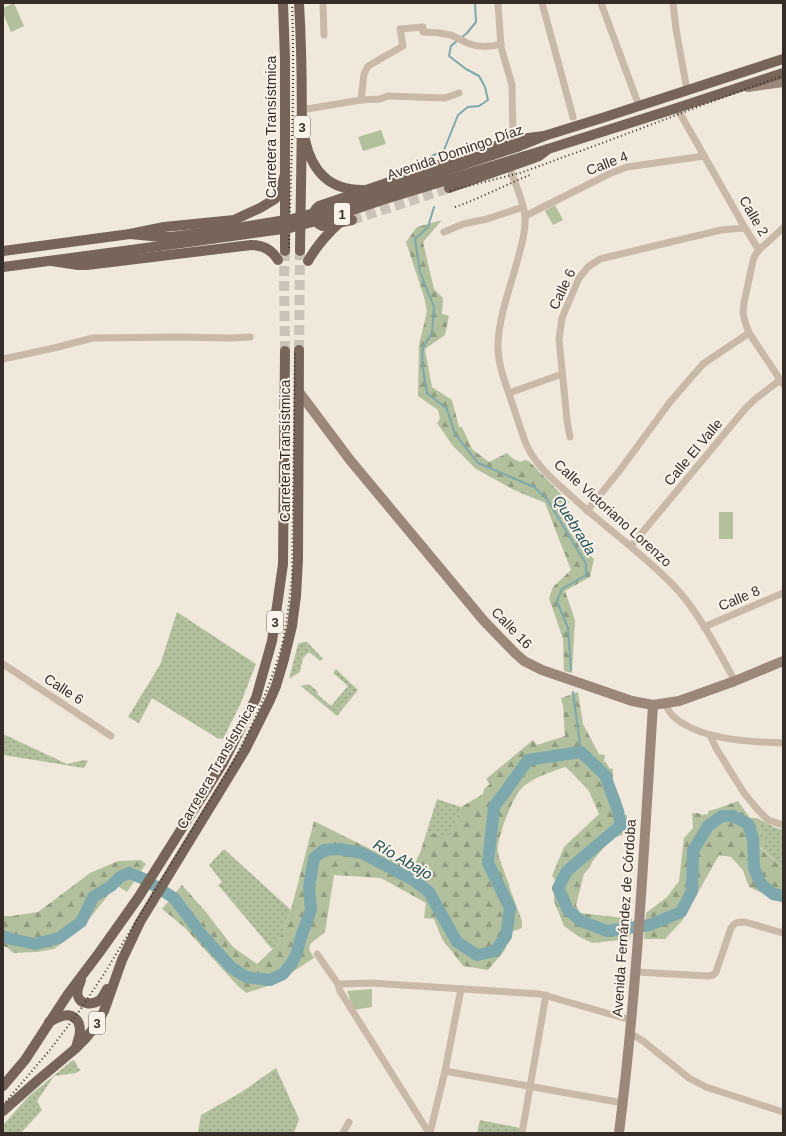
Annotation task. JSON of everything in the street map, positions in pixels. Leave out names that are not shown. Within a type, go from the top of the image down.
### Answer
[{"type":"main road","name":"Carretera Transístmica","points":[[283,3],[285,59],[285,251]]},
{"type":"main road","name":"3","points":[[298,3],[302,122],[300,251]]},
{"type":"main road","name":"Avenida Domingo Díaz","points":[[130,234],[161,238],[292,219],[347,203],[516,147],[544,136],[783,59]]},
{"type":"main road","name":"Avenida Domingo Díaz","points":[[52,261],[290,228],[335,216],[783,73]]},
{"type":"main road","points":[[732,90],[783,82]]},
{"type":"main road","points":[[302,122],[311,160],[317,170],[324,177],[336,185],[348,189],[363,190],[378,187]]},
{"type":"main road","points":[[352,220],[325,226],[320,225],[316,222],[314,217],[315,209],[319,206],[513,140],[544,136]]},
{"type":"main road","points":[[449,188],[539,156],[548,149]]},
{"type":"main road","points":[[3,251],[130,234],[164,227],[234,220],[275,199],[282,185],[285,174]]},
{"type":"main road","points":[[234,220],[246,223],[250,227],[252,237],[249,242],[244,245]]},
{"type":"main road","points":[[308,261],[324,237],[340,223]]},
{"type":"main road","points":[[52,261],[87,265],[244,245],[255,245],[265,248],[271,251],[278,260]]},
{"type":"main road","name":"1","points":[[3,267],[52,261]]},
{"type":"main road","name":"Carretera Transístmica","points":[[3,1111],[75,1049],[96,1025],[104,1011],[114,979],[132,937],[171,870],[245,750],[270,700],[284,659],[292,626],[296,596],[298,559],[299,350]]},
{"type":"main road","name":"Carretera Transístmica","points":[[3,1086],[25,1060],[48,1022],[84,970],[99,953],[138,898],[223,763],[256,698],[272,641],[283,564],[285,351]]},
{"type":"main road","name":"Calle 16","points":[[299,392],[350,460],[484,621],[524,661],[542,670],[632,701],[653,705],[679,701],[735,681],[783,661]]},
{"type":"main road","points":[[298,424],[301,420],[307,417],[320,421]]},
{"type":"main road","name":"Avenida Fernández de Córdoba","points":[[619,1133],[636,972],[653,705]]},
{"type":"main road","points":[[84,970],[78,988],[78,995],[81,1000],[87,1004],[100,1000],[114,979]]},
{"type":"main road","points":[[48,1022],[66,1015],[70,1015],[76,1019],[80,1031],[75,1049]]},
{"type":"street","points":[[322,3],[324,35]]},
{"type":"street","points":[[498,3],[501,44],[512,85],[513,140]]},
{"type":"street","points":[[542,3],[573,117]]},
{"type":"street","points":[[601,3],[639,106]]},
{"type":"street","points":[[673,3],[687,90]]},
{"type":"street","points":[[361,100],[364,74],[368,66],[403,46],[400,29],[423,27],[423,32],[455,37],[464,40],[469,44],[478,46],[491,47],[501,44]]},
{"type":"street","points":[[301,110],[361,100],[380,99],[388,96],[445,98],[459,93]]},
{"type":"street","name":"Calle 2","points":[[677,108],[759,250],[754,257],[743,313],[749,333],[782,382]]},
{"type":"street","name":"Calle 4","points":[[525,216],[604,176],[627,167],[704,156]]},
{"type":"street","name":"Calle Victoriano Lorenzo","points":[[509,167],[525,216],[522,242],[504,306],[498,343],[498,354],[509,393],[528,446],[543,469],[558,484],[631,546],[673,585],[686,600],[704,627],[735,681]]},
{"type":"street","points":[[444,232],[463,224],[487,219],[523,207]]},
{"type":"street","name":"Calle 6","points":[[570,437],[559,339],[562,318],[579,278],[588,268],[600,260],[721,230],[745,228]]},
{"type":"street","points":[[759,250],[783,228]]},
{"type":"street","points":[[587,510],[620,470],[670,402],[703,364],[749,333]]},
{"type":"street","points":[[3,359],[93,338],[250,337]]},
{"type":"street","points":[[509,393],[562,374]]},
{"type":"street","name":"Calle El Valle","points":[[631,546],[745,409],[754,400],[782,382]]},
{"type":"street","name":"Calle 8","points":[[704,627],[783,593]]},
{"type":"street","name":"Calle 6","points":[[3,664],[23,679],[111,736]]},
{"type":"street","points":[[664,704],[679,720],[692,728],[710,735],[752,742],[783,743]]},
{"type":"street","points":[[710,735],[716,748],[744,793],[768,820],[783,825]]},
{"type":"street","points":[[636,972],[713,975],[716,972],[734,923],[745,922],[783,933]]},
{"type":"street","points":[[317,954],[338,984],[340,991],[429,1133]]},
{"type":"street","points":[[338,984],[371,983],[546,995],[631,1020]]},
{"type":"street","points":[[429,1133],[445,1071],[461,989]]},
{"type":"street","points":[[522,1133],[546,995]]},
{"type":"street","points":[[630,1033],[643,1041],[689,1078],[706,1087],[783,1112]]},
{"type":"street","points":[[445,1071],[623,1103]]},
{"type":"street","points":[[343,1133],[349,1122]]},
{"type":"green space","points":[[14,3],[24,26],[11,32],[3,13],[3,8]]},
{"type":"green space","points":[[381,130],[386,144],[363,151],[358,137]]},
{"type":"green space","points":[[555,205],[563,220],[553,225],[545,211]]},
{"type":"green space","points":[[442,220],[423,242],[434,289],[443,298],[442,314],[449,316],[445,335],[425,349],[432,387],[452,400],[459,427],[462,427],[472,449],[489,462],[507,453],[512,458],[520,462],[525,460],[529,461],[569,502],[565,509],[564,517],[566,524],[574,537],[594,559],[590,577],[565,591],[575,620],[572,673],[564,671],[563,639],[549,598],[553,587],[571,570],[545,503],[514,490],[476,469],[453,446],[437,423],[440,419],[438,410],[418,396],[419,345],[427,311],[424,297],[406,242],[417,227]]},
{"type":"green space","points":[[719,512],[733,512],[733,539],[719,539]]},
{"type":"green space","points":[[177,612],[256,664],[240,705],[223,739],[217,738],[152,698],[139,723],[128,717],[160,665]]},
{"type":"green space","points":[[307,642],[323,659],[320,661],[309,652],[303,658],[300,672],[289,679],[298,644]]},
{"type":"green space","points":[[336,669],[358,690],[337,716],[301,686],[306,684],[310,685],[318,692],[317,694],[331,706],[348,686],[333,673]]},
{"type":"green space","points":[[578,692],[583,724],[599,754],[605,755],[604,762],[606,762],[609,768],[613,769],[613,783],[620,798],[624,815],[627,815],[626,828],[628,829],[624,834],[614,838],[605,846],[592,862],[584,874],[576,905],[580,913],[632,919],[630,939],[592,943],[578,936],[564,926],[554,901],[556,883],[552,876],[564,847],[599,814],[589,791],[565,767],[542,776],[525,785],[517,794],[505,819],[499,838],[498,852],[522,921],[522,928],[511,932],[505,950],[488,970],[463,966],[442,939],[434,919],[424,918],[426,903],[381,878],[334,875],[325,932],[310,944],[309,949],[314,958],[274,984],[246,993],[184,927],[162,909],[182,885],[205,911],[233,947],[257,964],[277,945],[291,910],[314,821],[412,869],[420,853],[427,831],[449,838],[461,807],[483,794],[484,789],[490,784],[486,779],[533,740],[537,745],[565,736],[561,698]]},
{"type":"green space","points":[[3,734],[67,764],[84,760],[88,761],[84,768],[3,755]]},
{"type":"green space","points":[[437,799],[461,807],[449,838],[427,831]]},
{"type":"green space","points":[[738,801],[750,818],[757,818],[764,842],[760,848],[783,868],[783,899],[768,896],[749,887],[743,870],[731,857],[719,855],[682,921],[665,939],[644,939],[646,913],[667,897],[679,881],[684,838],[693,828],[692,813],[702,815],[708,814],[708,811]]},
{"type":"green space","points":[[757,818],[783,830],[783,868],[760,847],[764,842]]},
{"type":"green space","points":[[224,849],[291,910],[277,945],[272,949],[218,885],[222,882],[209,865]]},
{"type":"green space","points":[[141,860],[146,864],[127,892],[116,885],[83,927],[54,949],[37,952],[13,953],[8,948],[3,946],[3,916],[38,912],[90,873],[118,861]]},
{"type":"green space","points":[[372,989],[372,1007],[354,1010],[347,991]]},
{"type":"green space","points":[[73,1060],[75,1061],[77,1067],[81,1070],[76,1073],[54,1076],[37,1101],[42,1110],[21,1133],[3,1133],[3,1125],[29,1096]]},
{"type":"green space","points":[[276,1068],[299,1119],[294,1133],[198,1132],[201,1115],[240,1093]]},
{"type":"green space","points":[[480,1120],[520,1128],[519,1133],[477,1133]]},
{"type":"waterway","name":"Quebrada","points":[[461,38],[476,22],[475,3]]},
{"type":"waterway","name":"Quebrada","points":[[427,165],[430,157],[444,150],[458,115],[468,107],[479,106],[488,100],[485,87],[479,76],[466,69],[449,56],[451,46],[458,40]]},
{"type":"waterway","name":"Quebrada","points":[[434,207],[428,227],[415,239],[420,272],[434,307],[432,333],[423,347],[422,363],[427,393],[447,409],[455,434],[478,463],[534,487],[547,499],[586,564],[586,575],[562,589],[557,601],[568,628],[571,670]]},
{"type":"waterway","name":"Quebrada","points":[[573,692],[581,752]]},
{"type":"waterway","name":"Río Abajo","points":[[3,936],[35,944],[59,938],[81,922],[93,897],[111,886],[120,877],[129,873],[144,879],[174,898],[202,935],[231,967],[246,977],[270,980],[283,974],[292,963],[297,952],[311,910],[309,887],[314,858],[324,850],[339,849],[362,853],[415,881],[429,892],[457,942],[477,955],[495,951],[506,936],[510,908],[488,863],[494,807],[528,760],[581,752],[605,775],[618,811],[621,825],[567,871],[558,888],[568,910],[581,921],[607,931],[650,925],[681,912],[692,891],[693,851],[708,826],[722,816],[733,816],[748,824],[753,839],[754,868],[761,884],[773,894],[783,896]]},
{"type":"tunnel","points":[[352,220],[449,188]]},
{"type":"tunnel","points":[[285,251],[285,351]]},
{"type":"tunnel","points":[[299,350],[300,251]]},
{"type":"railway","points":[[289,248],[293,95],[292,3]]},
{"type":"railway","points":[[450,191],[530,170],[783,76]]},
{"type":"railway","points":[[455,207],[530,175]]},
{"type":"railway","points":[[3,1105],[49,1051],[78,1013],[104,974],[229,769],[245,739],[266,693],[282,645],[287,620],[292,578],[295,353]]}]
